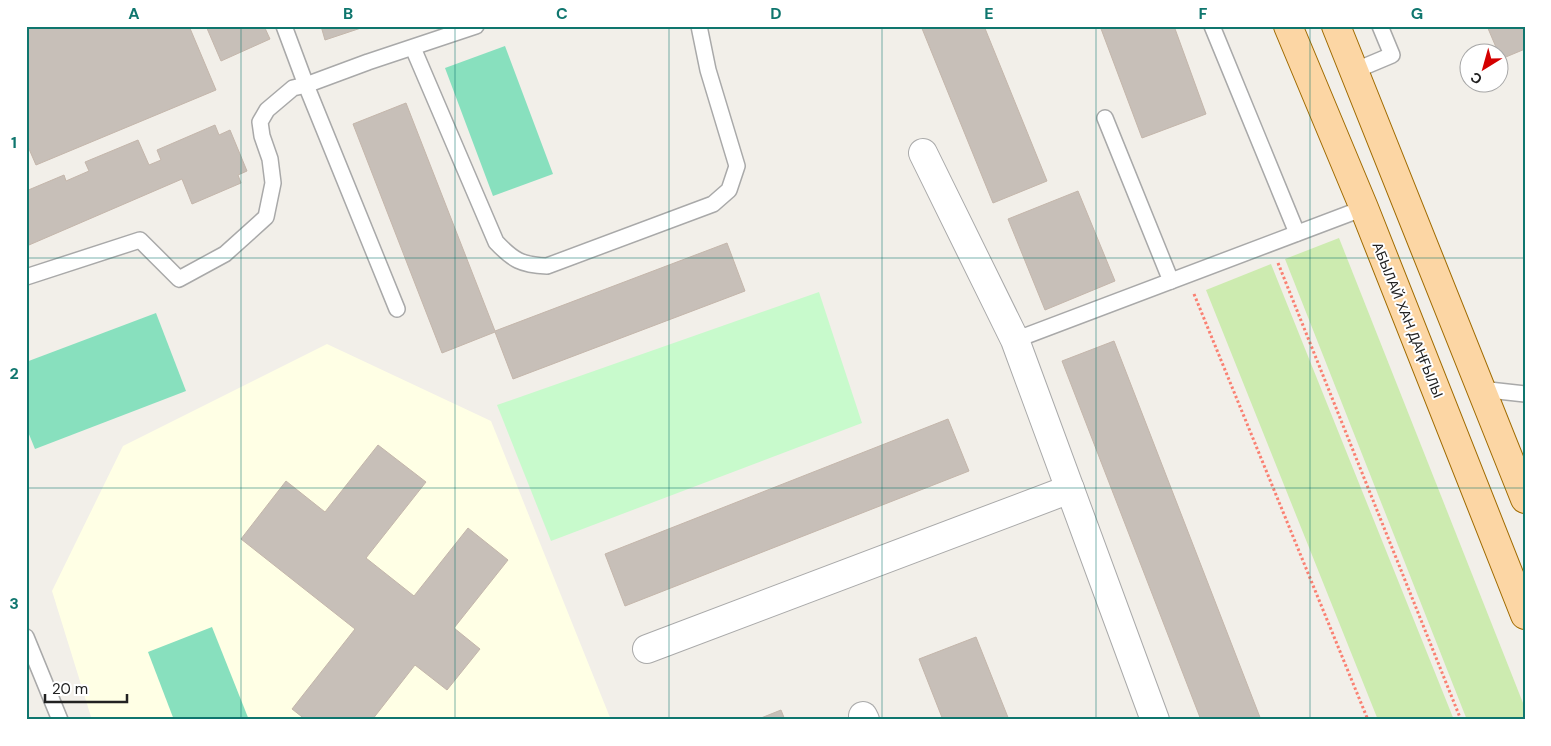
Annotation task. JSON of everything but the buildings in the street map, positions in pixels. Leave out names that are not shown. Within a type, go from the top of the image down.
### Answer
[{"type":"main road","name":"АБЫЛАЙ ХАН ДАҢҒЫЛЫ","points":[[1288,26],[1364,208],[1525,615]]},
{"type":"main road","points":[[1336,26],[1525,500]]},
{"type":"street","points":[[922,153],[1015,340],[1155,720]]},
{"type":"street","points":[[647,649],[1070,489]]},
{"type":"lane","points":[[284,26],[397,309]]},
{"type":"lane","points":[[26,277],[140,240],[179,279],[225,254],[266,217],[273,183],[270,159],[262,136],[260,122],[267,110],[292,88],[306,85],[476,26]]},
{"type":"lane","points":[[413,48],[496,242],[516,260],[530,266],[547,266],[713,204],[729,190],[736,166],[708,70],[698,26]]},
{"type":"lane","points":[[1212,26],[1297,234]]},
{"type":"lane","points":[[1354,71],[1392,56],[1380,26]]},
{"type":"lane","points":[[1105,118],[1170,281]]},
{"type":"lane","points":[[1015,340],[1364,208]]},
{"type":"lane","points":[[1480,389],[1525,394]]},
{"type":"lane","points":[[26,637],[60,720]]},
{"type":"path","points":[[1270,244],[1461,720]]},
{"type":"path","points":[[1186,275],[1368,720]]},
{"type":"shaded area","points":[[327,344],[491,421],[611,720],[92,720],[52,591],[123,446]]},
{"type":"green space","points":[[505,46],[553,174],[493,196],[445,68]]},
{"type":"green space","points":[[1339,238],[1525,708],[1525,720],[1467,720],[1285,259]]},
{"type":"green space","points":[[1271,264],[1454,720],[1378,720],[1206,290]]},
{"type":"green space","points":[[819,292],[862,423],[551,541],[497,405]]},
{"type":"green space","points":[[156,313],[186,391],[35,449],[26,427],[26,362]]},
{"type":"green space","points":[[212,627],[249,720],[174,720],[148,652]]}]
